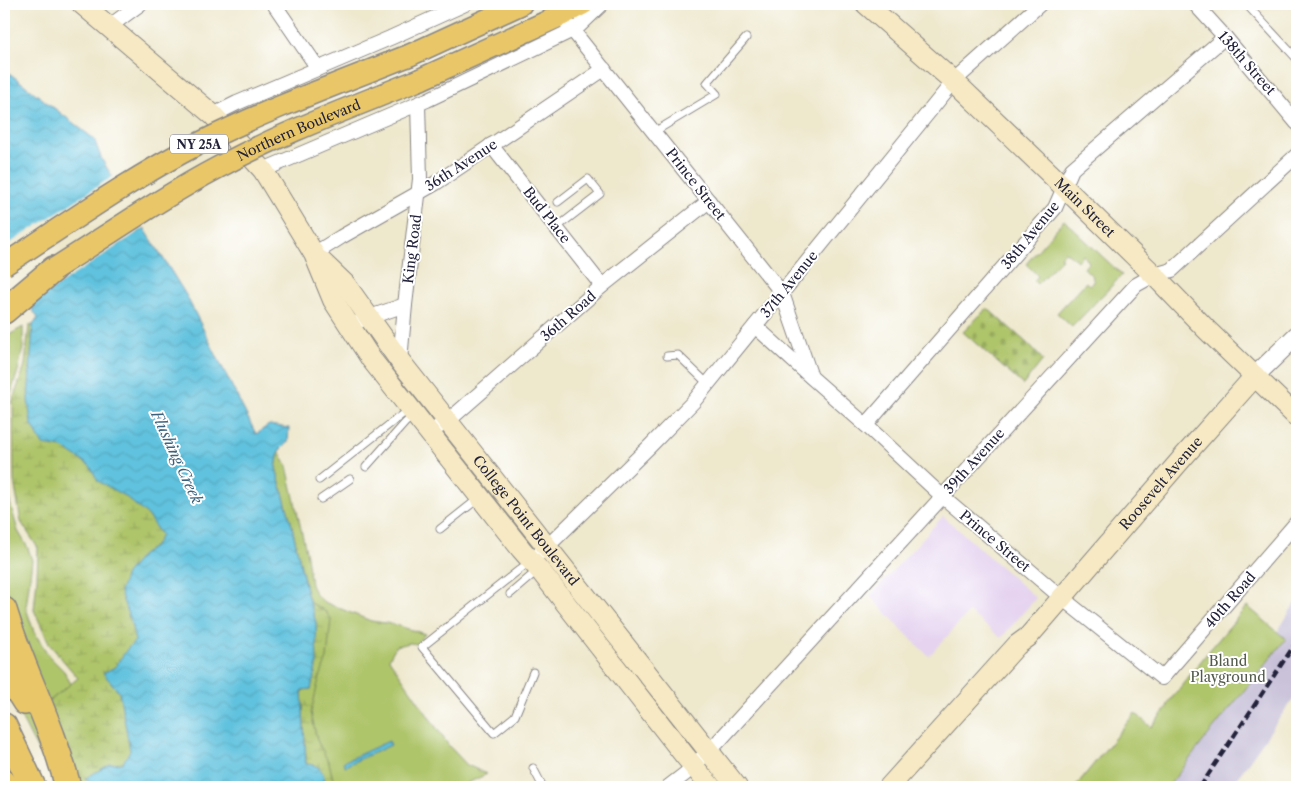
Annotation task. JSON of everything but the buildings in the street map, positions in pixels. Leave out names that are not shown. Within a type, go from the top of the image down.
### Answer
[{"type":"highway","points":[[4,311],[54,269]]},
{"type":"highway","points":[[4,610],[19,656],[58,753],[68,787]]},
{"type":"highway","points":[[4,668],[35,719],[68,787]]},
{"type":"highway","points":[[4,726],[33,787]]},
{"type":"highway","points":[[4,783],[6,787]]},
{"type":"main road","name":"College Point Boulevard","points":[[82,4],[213,114],[263,170],[314,254],[333,300],[371,359],[421,405],[447,420],[535,565],[626,658],[737,787]]},
{"type":"main road","name":"Northern Boulevard","points":[[4,266],[124,187],[201,143],[260,116],[410,54],[520,4]]},
{"type":"main road","name":"Northern Boulevard","points":[[4,300],[218,167],[290,132],[421,79],[564,16],[583,4]]},
{"type":"main road","name":"Main Street","points":[[866,4],[954,81],[1297,417]]},
{"type":"main road","name":"College Point Boulevard","points":[[314,254],[346,285],[400,361],[421,405],[430,433],[547,547],[626,658],[694,766],[711,787]]},
{"type":"main road","name":"Roosevelt Avenue","points":[[889,787],[1017,645],[1028,637],[1255,376]]},
{"type":"main road","name":"Roosevelt Avenue","points":[[906,787],[1023,650],[1028,637]]},
{"type":"street","points":[[110,26],[140,4]]},
{"type":"street","points":[[274,4],[317,69]]},
{"type":"street","points":[[213,114],[466,4]]},
{"type":"street","name":"Northern Boulevard","points":[[263,170],[418,104],[564,16],[577,28],[602,4]]},
{"type":"street","name":"37th Avenue","points":[[535,565],[547,547],[694,401],[954,81],[1040,4]]},
{"type":"street","name":"138th Street","points":[[1195,4],[1297,123]]},
{"type":"street","name":"Prince Street","points":[[564,16],[782,293],[811,377]]},
{"type":"street","name":"38th Avenue","points":[[866,425],[1055,208],[1072,169],[1225,37]]},
{"type":"street","name":"36th Avenue","points":[[314,254],[436,183],[604,69]]},
{"type":"street","name":"King Road","points":[[400,361],[420,178],[418,104]]},
{"type":"street","name":"Bud Place","points":[[491,144],[602,286]]},
{"type":"street","name":"39th Avenue","points":[[668,787],[694,766],[708,751],[1136,285],[1172,270],[1297,155]]},
{"type":"street","name":"36th Road","points":[[430,433],[456,414],[602,286],[709,201]]},
{"type":"street","points":[[348,324],[405,305]]},
{"type":"street","name":"Prince Street","points":[[755,326],[942,496],[1062,598],[1162,678]]},
{"type":"street","name":"Roosevelt Avenue","points":[[1255,376],[1297,334]]},
{"type":"street","name":"40th Road","points":[[1162,678],[1297,522]]},
{"type":"lane","points":[[1246,4],[1297,60]]},
{"type":"lane","points":[[654,132],[717,94],[707,83],[746,38]]},
{"type":"lane","points":[[556,228],[600,194],[588,179],[558,202]]},
{"type":"lane","points":[[667,356],[678,355],[708,384]]},
{"type":"lane","points":[[366,467],[421,405]]},
{"type":"lane","points":[[319,480],[421,405]]},
{"type":"lane","points":[[321,499],[350,479]]},
{"type":"lane","points":[[440,529],[489,490]]},
{"type":"lane","points":[[510,594],[535,565]]},
{"type":"lane","points":[[533,672],[515,716],[494,733],[422,647],[535,565]]},
{"type":"lane","points":[[533,768],[543,787]]},
{"type":"shaded area","points":[[943,516],[1036,598],[1001,638],[969,612],[929,656],[870,596]]},
{"type":"shaded area","points":[[1297,600],[1297,693],[1231,787],[1168,787],[1286,639],[1278,631]]},
{"type":"green space","points":[[1064,220],[1122,275],[1072,327],[1057,313],[1086,282],[1089,285],[1094,280],[1084,268],[1089,262],[1083,255],[1077,261],[1064,252],[1060,257],[1062,259],[1037,284],[1034,281],[1038,276],[1026,264]]},
{"type":"green space","points":[[987,308],[1028,344],[1043,360],[1023,385],[963,332]]},
{"type":"green space","points":[[33,325],[38,356],[169,526],[147,787],[80,787],[47,703],[78,678],[50,645],[34,610],[38,548],[21,522],[14,481],[13,400],[25,365],[29,326]]},
{"type":"green space","points":[[23,327],[23,348],[9,399],[8,496],[18,531],[28,548],[32,560],[26,608],[34,632],[49,656],[64,671],[71,684],[47,703],[80,787],[55,787],[4,685],[4,646],[11,616],[4,588],[4,338]]},
{"type":"green space","points":[[279,451],[287,466],[307,556],[311,585],[316,595],[324,602],[371,621],[392,624],[425,634],[417,644],[410,643],[396,646],[389,659],[449,746],[467,765],[487,774],[459,787],[327,787],[302,690],[316,622],[307,594],[291,522],[276,468]]},
{"type":"green space","points":[[309,602],[325,611],[331,619],[327,658],[318,683],[311,712],[317,740],[329,763],[335,787],[327,787],[322,772],[306,765],[302,690],[311,689],[316,622]]},
{"type":"green space","name":"Bland Playground","points":[[1247,606],[1286,639],[1168,787],[1075,787],[1135,713],[1151,727],[1208,652]]},
{"type":"water","name":"Flushing Creek","points":[[4,69],[94,139],[102,160],[186,295],[256,434],[269,425],[289,428],[288,442],[279,451],[276,468],[291,522],[307,594],[316,622],[317,664],[311,689],[302,690],[306,764],[319,768],[327,787],[102,787],[84,779],[110,764],[123,763],[130,750],[119,692],[103,673],[115,667],[135,641],[120,592],[126,574],[141,556],[155,546],[161,535],[147,515],[126,497],[98,481],[90,466],[63,448],[43,445],[31,423],[28,400],[33,325],[38,318],[4,266]]},
{"type":"water","points":[[389,741],[391,745],[345,766],[343,762]]},
{"type":"pier","points":[[115,175],[147,226],[27,306],[4,270],[4,247]]},
{"type":"railway","points":[[1200,787],[1297,641]]}]
